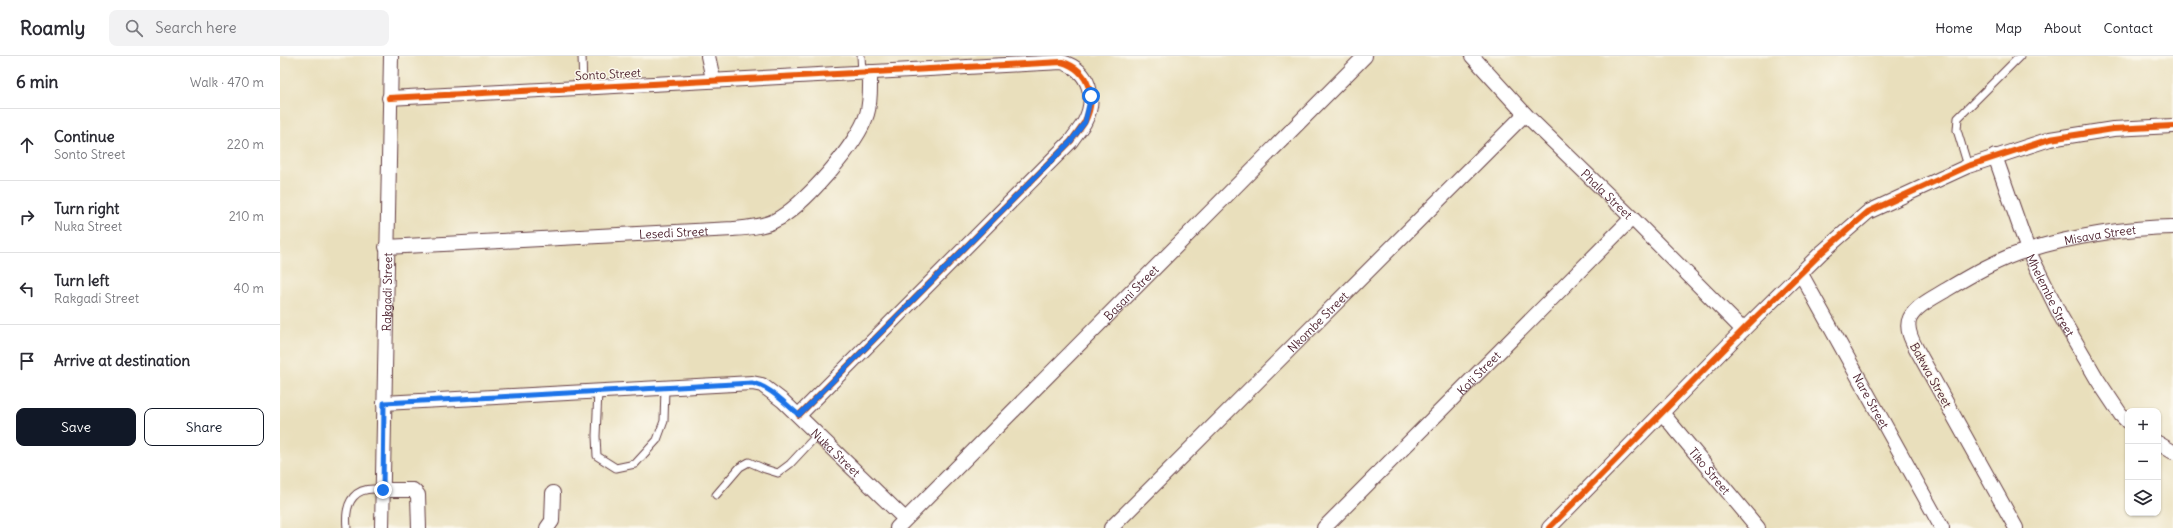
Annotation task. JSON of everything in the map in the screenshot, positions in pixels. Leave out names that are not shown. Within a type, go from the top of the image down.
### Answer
[{"type":"street","name":"Rakgadi Street","points":[[382,528],[386,246],[391,56]]},
{"type":"street","points":[[708,56],[714,79]]},
{"type":"street","name":"Basani Street","points":[[901,524],[1365,56]]},
{"type":"street","name":"Phala Street","points":[[1472,56],[1525,114],[1632,218],[1743,330]]},
{"type":"street","name":"Sonto Street","points":[[389,98],[714,79],[866,72],[987,61],[1062,62],[1073,65],[1086,77],[1089,85],[1090,104],[1085,122],[1071,141],[799,415]]},
{"type":"street","name":"Lesedi Street","points":[[386,246],[732,229],[773,222],[785,215],[829,172],[860,129],[867,116],[870,102],[866,72]]},
{"type":"street","name":"Nkombe Street","points":[[1111,528],[1525,114]]},
{"type":"street","points":[[1556,526],[1662,413],[1743,330],[1822,253],[1868,212],[1968,166],[2050,139],[2079,133],[2173,126]]},
{"type":"street","name":"Mhelembe Street","points":[[1995,156],[2028,250],[2060,316],[2097,379],[2120,415],[2125,419]]},
{"type":"street","name":"Koti Street","points":[[1324,528],[1632,218]]},
{"type":"street","name":"Misava Street","points":[[2028,250],[2100,234],[2173,227]]},
{"type":"street","name":"Bakwa Street","points":[[2016,528],[1917,350],[1908,326],[1910,318],[1928,300],[1990,266],[2028,250]]},
{"type":"street","name":"Nare Street","points":[[1801,274],[1942,528]]},
{"type":"street","name":"Nuka Street","points":[[384,403],[752,383],[762,385],[799,415],[818,434],[901,524]]},
{"type":"street","name":"Tiko Street","points":[[1662,413],[1758,528]]},
{"type":"street","points":[[2160,444],[2173,452]]},
{"type":"street","points":[[383,490],[413,490],[418,495],[419,528]]},
{"type":"street","points":[[547,528],[552,521],[553,494]]},
{"type":"lane","points":[[582,56],[583,87]]},
{"type":"lane","points":[[861,56],[866,72]]},
{"type":"lane","points":[[1968,166],[1957,130],[1958,118],[2020,56]]},
{"type":"lane","points":[[598,391],[596,436],[597,456],[616,468],[635,464],[657,440],[664,421],[665,388]]},
{"type":"lane","points":[[716,495],[740,467],[749,462],[778,473],[790,464],[818,434]]},
{"type":"lane","points":[[347,528],[347,513],[352,499],[360,491],[369,488],[383,490]]},
{"type":"cycle path","points":[[389,98],[1062,62],[1079,71],[1085,78],[1088,86],[1090,104],[1084,123],[1071,141],[799,415]]},
{"type":"cycle path","points":[[1549,528],[1743,330],[1821,253],[1868,212],[1968,166],[2050,139],[2113,129],[2173,126]]},
{"type":"route","points":[[383,490],[384,403],[752,383],[762,385],[770,390],[799,415],[1071,141],[1085,122],[1091,96]]}]
